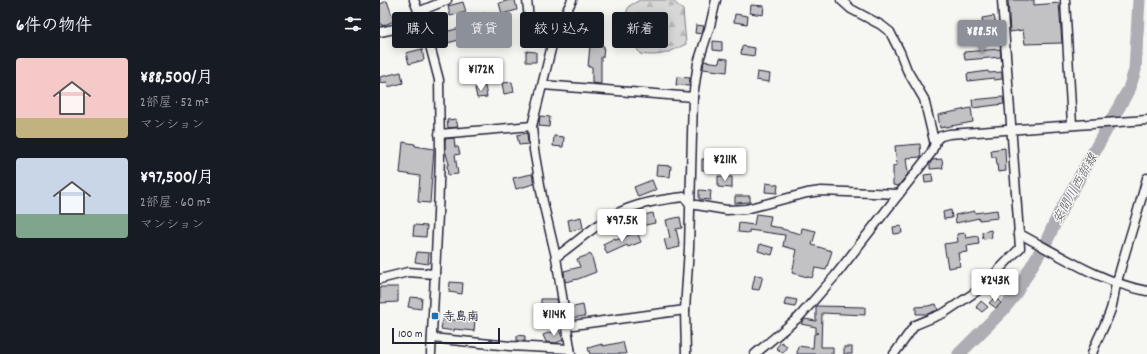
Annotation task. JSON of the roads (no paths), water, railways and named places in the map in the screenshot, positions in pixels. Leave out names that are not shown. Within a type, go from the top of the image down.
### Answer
[{"type":"street","points":[[414,0],[418,12],[447,0]]},
{"type":"street","points":[[527,0],[528,12]]},
{"type":"street","points":[[566,12],[572,0]]},
{"type":"street","points":[[686,354],[693,97],[698,63],[710,26],[716,0]]},
{"type":"street","points":[[841,0],[860,15],[881,25],[890,32],[907,70],[924,99],[935,145]]},
{"type":"street","points":[[894,354],[915,325],[944,313],[980,289],[1020,248],[1002,0]]},
{"type":"street","points":[[1065,0],[1072,125]]},
{"type":"street","points":[[380,32],[392,30]]},
{"type":"street","points":[[430,354],[435,274],[440,134],[439,80],[431,48]]},
{"type":"street","points":[[432,338],[571,352],[556,257],[543,202],[534,150],[532,126],[552,48]]},
{"type":"street","points":[[543,86],[693,97]]},
{"type":"street","points":[[755,354],[799,316],[835,276],[899,194],[935,145],[937,139],[941,136],[949,134],[1147,120]]},
{"type":"street","points":[[440,134],[532,126]]},
{"type":"street","points":[[1092,354],[1111,308],[1116,282],[1134,228],[1147,178]]},
{"type":"street","points":[[556,257],[607,220],[626,210],[648,203],[684,197],[690,204],[733,210],[746,209],[807,193],[821,191],[899,194]]},
{"type":"street","points":[[1018,233],[1088,271],[1116,282],[1147,291]]},
{"type":"street","points":[[380,279],[408,272],[435,274]]},
{"type":"street","points":[[566,326],[686,310]]},
{"type":"waterway","name":"安間川西部線","points":[[959,354],[1002,311],[1014,296],[1047,240],[1059,214],[1129,89],[1135,70],[1139,0]]},
{"type":"place","name":"寺島南","points":[[435,316]]}]
